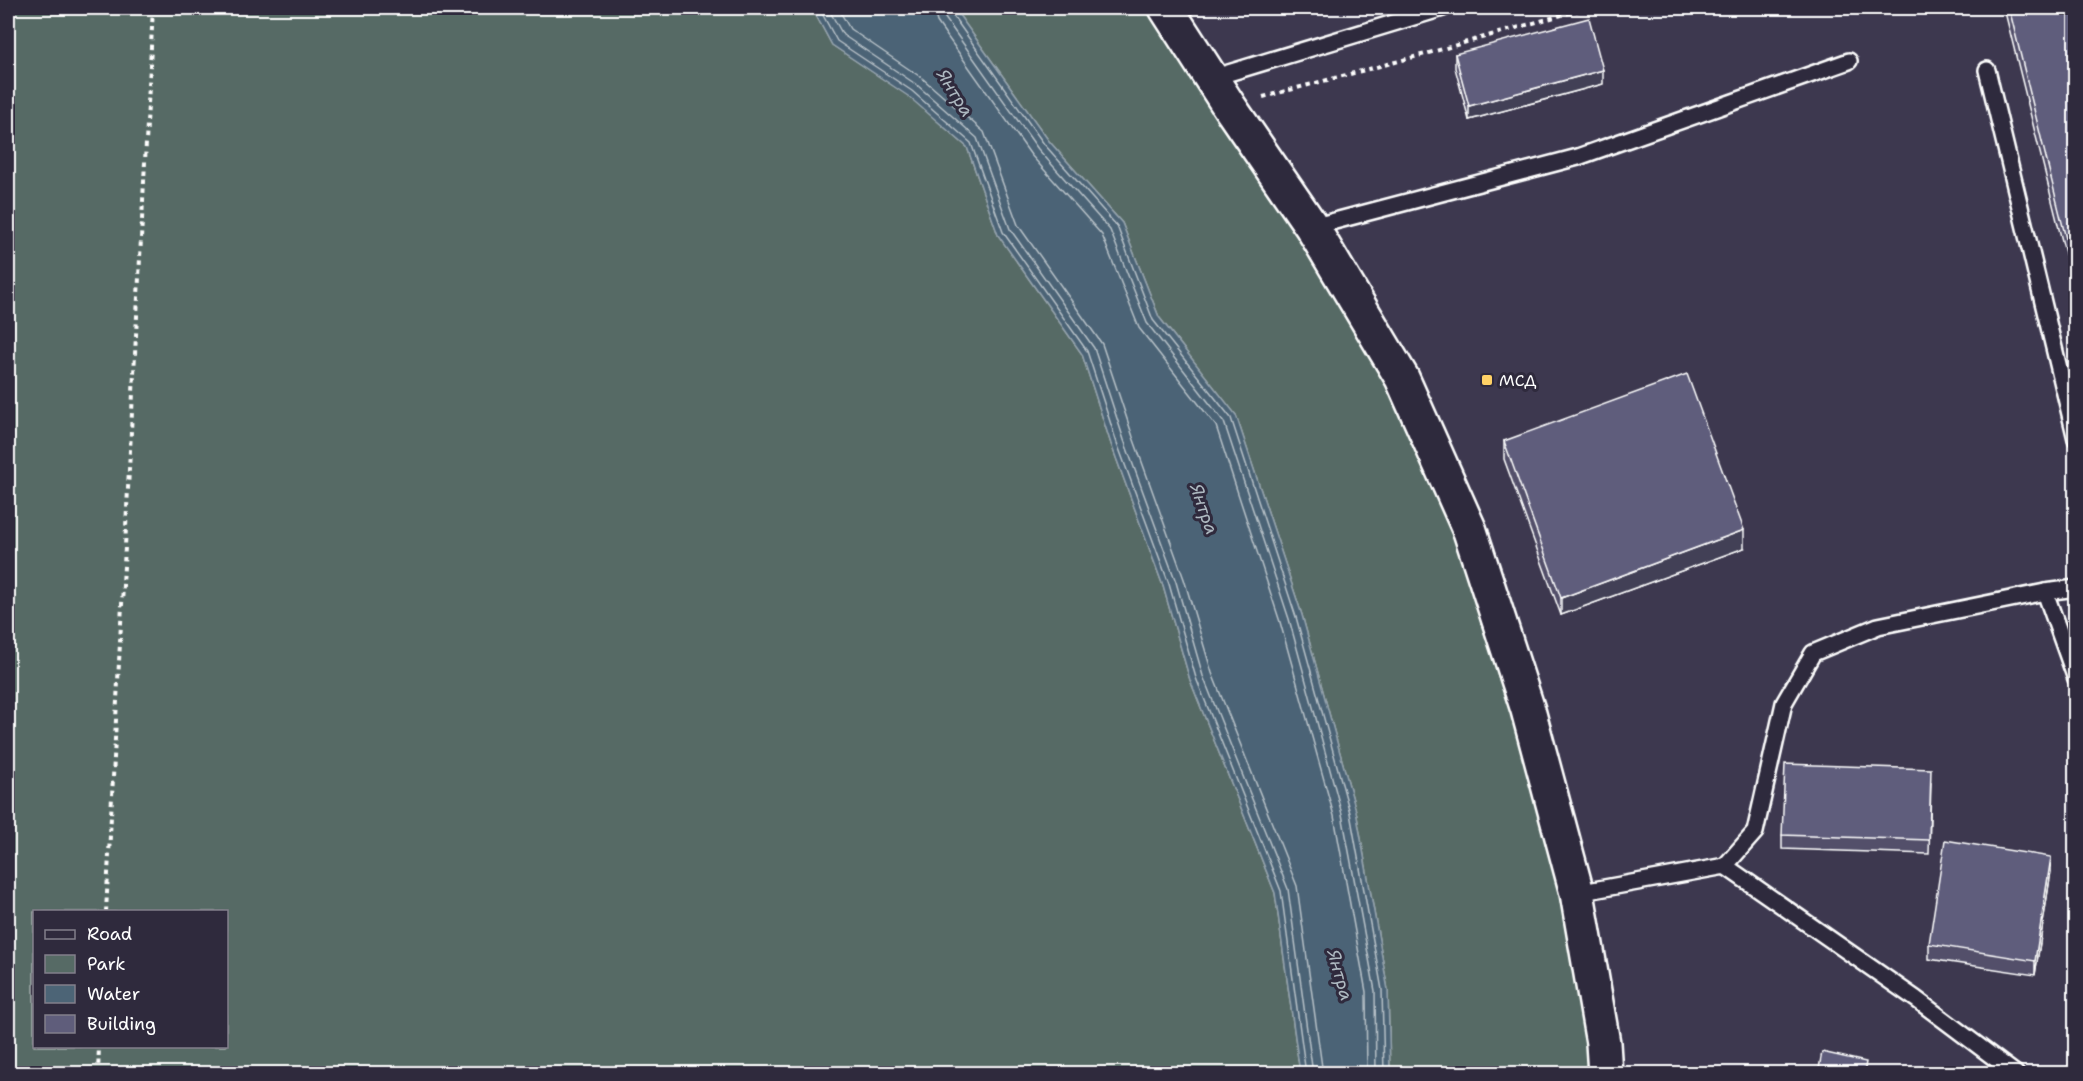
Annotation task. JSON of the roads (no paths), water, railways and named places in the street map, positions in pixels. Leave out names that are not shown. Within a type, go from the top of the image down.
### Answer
[{"type":"main road","points":[[1166,8],[1229,106],[1312,227],[1402,378],[1470,531],[1528,710],[1577,893],[1603,1043],[1605,1074]]},
{"type":"lane","points":[[1212,78],[1443,8]]},
{"type":"lane","points":[[1312,227],[1578,157],[1849,61]]},
{"type":"lane","points":[[1987,70],[2076,439]]},
{"type":"lane","points":[[1577,893],[1725,866],[1755,832],[1785,703],[1813,653],[1878,626],[2045,592],[2076,588]]},
{"type":"lane","points":[[2045,592],[2076,679]]},
{"type":"lane","points":[[1725,866],[1916,999],[2016,1074]]},
{"type":"water","name":"Янтра","points":[[812,8],[954,8],[1049,141],[1122,223],[1159,317],[1236,415],[1302,615],[1356,811],[1388,990],[1390,1073],[1300,1073],[1275,893],[1190,680],[1163,586],[1111,444],[1082,354],[998,235],[967,147],[908,96],[832,45]]},
{"type":"place","name":"МСД","points":[[1487,380]]}]
